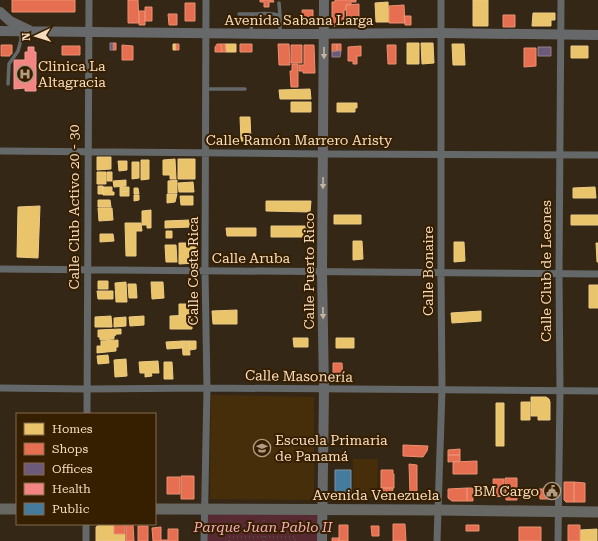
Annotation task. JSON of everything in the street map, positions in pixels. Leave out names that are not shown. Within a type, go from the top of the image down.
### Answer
[{"type":"main road","name":"Calle Puerto Rico","points":[[322,541],[324,390],[322,271],[324,0]]},
{"type":"main road","points":[[0,12],[10,21],[26,31]]},
{"type":"main road","name":"Avenida Sabana Larga","points":[[0,31],[324,35],[441,33],[598,35]]},
{"type":"main road","points":[[0,509],[16,509]]},
{"type":"main road","name":"Avenida Venezuela","points":[[156,509],[598,512]]},
{"type":"street","name":"Calle Club Activo 20 - 30","points":[[88,413],[87,269],[89,0]]},
{"type":"street","name":"Calle Costa Rica","points":[[204,541],[207,388],[205,271],[206,0]]},
{"type":"street","name":"Calle Bonaire","points":[[437,541],[442,390],[441,0]]},
{"type":"street","name":"Calle Club de Leones","points":[[558,541],[561,0]]},
{"type":"street","name":"Calle Ramón Marrero Aristy","points":[[0,151],[324,154],[598,154]]},
{"type":"street","name":"Calle Aruba","points":[[0,269],[441,271],[598,274]]},
{"type":"street","name":"Calle Masonería","points":[[0,388],[598,391]]},
{"type":"street","points":[[86,525],[86,541]]},
{"type":"lane","points":[[280,4],[280,34]]},
{"type":"lane","points":[[239,14],[276,14],[280,16]]},
{"type":"lane","points":[[251,34],[251,19],[253,14]]},
{"type":"lane","points":[[8,84],[9,64],[18,51],[21,40],[26,31]]},
{"type":"lane","points":[[206,89],[245,89]]},
{"type":"path","points":[[264,510],[264,541]]},
{"type":"path","points":[[229,541],[229,537],[295,537],[295,541]]},
{"type":"shaded area","name":"Escuela Primaria de Panamá","points":[[211,395],[314,397],[314,500],[210,499]]},
{"type":"shaded area","points":[[353,459],[378,459],[377,497],[353,497]]},
{"type":"green space","name":"Parque Juan Pablo II","points":[[206,512],[319,513],[319,541],[206,541]]},
{"type":"building: Homes","points":[[473,0],[488,0],[488,26],[473,26]]},
{"type":"building: Homes","points":[[388,2],[389,22],[376,22],[375,3]]},
{"type":"building: Homes","points":[[533,13],[555,13],[555,20],[551,20],[551,26],[532,26]]},
{"type":"building: Homes","points":[[407,43],[419,43],[419,64],[407,64]]},
{"type":"building: Homes","points":[[421,43],[433,43],[434,63],[422,64]]},
{"type":"building: Homes","points":[[173,44],[176,44],[176,50],[173,50]]},
{"type":"building: Homes","points":[[225,44],[236,44],[236,52],[226,52]]},
{"type":"building: Homes","points":[[452,44],[464,44],[465,65],[453,65]]},
{"type":"building: Homes","points":[[571,46],[588,46],[588,58],[571,58]]},
{"type":"building: Homes","points":[[310,89],[311,99],[280,99],[279,90]]},
{"type":"building: Homes","points":[[291,102],[311,102],[311,112],[291,112]]},
{"type":"building: Homes","points":[[337,103],[357,103],[357,108],[355,108],[355,112],[337,112]]},
{"type":"building: Homes","points":[[240,117],[250,117],[251,141],[241,141]]},
{"type":"building: Homes","points":[[97,157],[111,157],[111,169],[97,170]]},
{"type":"building: Homes","points":[[175,159],[176,179],[170,179],[170,175],[163,175],[163,160]]},
{"type":"building: Homes","points":[[178,159],[195,159],[195,179],[178,179]]},
{"type":"building: Homes","points":[[141,160],[149,160],[149,179],[141,180]]},
{"type":"building: Homes","points":[[118,161],[127,161],[127,170],[119,171]]},
{"type":"building: Homes","points":[[132,162],[139,162],[139,178],[132,179]]},
{"type":"building: Homes","points":[[97,172],[106,172],[106,184],[97,184]]},
{"type":"building: Homes","points":[[107,172],[112,172],[112,181],[107,181]]},
{"type":"building: Homes","points":[[126,180],[126,186],[114,187],[113,181]]},
{"type":"building: Homes","points":[[177,180],[177,193],[168,193],[168,181]]},
{"type":"building: Homes","points":[[193,182],[194,192],[179,192],[178,183]]},
{"type":"building: Homes","points":[[98,186],[103,186],[103,194],[98,194]]},
{"type":"building: Homes","points":[[103,187],[112,187],[112,192],[114,192],[114,195],[103,195]]},
{"type":"building: Homes","points":[[120,187],[129,187],[129,191],[120,192]]},
{"type":"building: Homes","points":[[595,187],[596,198],[573,198],[573,188]]},
{"type":"building: Homes","points":[[134,188],[138,188],[139,194],[134,194]]},
{"type":"building: Homes","points":[[129,191],[129,196],[120,196],[120,192]]},
{"type":"building: Homes","points":[[167,194],[177,194],[175,202],[167,203]]},
{"type":"building: Homes","points":[[134,195],[139,195],[139,200],[134,201]]},
{"type":"building: Homes","points":[[180,196],[193,196],[193,205],[181,205]]},
{"type":"building: Homes","points":[[98,200],[110,200],[111,207],[98,207]]},
{"type":"building: Homes","points":[[266,201],[311,201],[310,212],[266,211]]},
{"type":"building: Homes","points":[[40,206],[38,258],[17,257],[18,207]]},
{"type":"building: Homes","points":[[98,208],[112,208],[113,220],[99,221]]},
{"type":"building: Homes","points":[[151,210],[151,228],[147,228],[147,225],[142,225],[142,211]]},
{"type":"building: Homes","points":[[334,215],[361,215],[361,224],[334,224]]},
{"type":"building: Homes","points":[[571,215],[598,215],[598,225],[571,225]]},
{"type":"building: Homes","points":[[190,220],[191,227],[165,228],[165,221]]},
{"type":"building: Homes","points":[[125,223],[141,223],[142,231],[136,231],[136,256],[126,256]]},
{"type":"building: Homes","points":[[271,226],[310,226],[310,237],[271,237]]},
{"type":"building: Homes","points":[[226,228],[256,228],[256,236],[227,236]]},
{"type":"building: Homes","points":[[166,231],[172,231],[172,238],[166,238]]},
{"type":"building: Homes","points":[[100,234],[113,234],[114,241],[100,242]]},
{"type":"building: Homes","points":[[353,241],[362,241],[363,259],[353,260]]},
{"type":"building: Homes","points":[[454,242],[464,242],[465,261],[454,262]]},
{"type":"building: Homes","points":[[179,243],[194,243],[194,247],[197,247],[197,263],[179,264]]},
{"type":"building: Homes","points":[[596,243],[598,243],[598,262],[597,262]]},
{"type":"building: Homes","points":[[165,245],[176,245],[177,262],[166,262]]},
{"type":"building: Homes","points":[[98,281],[108,281],[108,289],[98,289]]},
{"type":"building: Homes","points":[[126,282],[127,302],[116,302],[115,283]]},
{"type":"building: Homes","points":[[151,282],[163,282],[164,298],[152,299]]},
{"type":"building: Homes","points":[[128,284],[136,284],[137,298],[129,298]]},
{"type":"building: Homes","points":[[589,285],[598,285],[598,308],[589,308]]},
{"type":"building: Homes","points":[[97,291],[113,291],[113,299],[98,299]]},
{"type":"building: Homes","points":[[179,304],[192,304],[192,315],[179,316]]},
{"type":"building: Homes","points":[[237,310],[237,324],[213,324],[212,311]]},
{"type":"building: Homes","points":[[481,311],[481,321],[452,323],[451,313]]},
{"type":"building: Homes","points":[[192,315],[192,329],[170,329],[170,316]]},
{"type":"building: Homes","points":[[111,316],[112,327],[95,327],[95,317]]},
{"type":"building: Homes","points":[[144,316],[144,325],[130,326],[129,317]]},
{"type":"building: Homes","points":[[126,317],[126,326],[114,327],[114,318]]},
{"type":"building: Homes","points":[[121,329],[121,334],[116,334],[114,339],[100,340],[100,337],[98,337],[98,330]]},
{"type":"building: Homes","points":[[293,338],[308,338],[308,347],[294,347]]},
{"type":"building: Homes","points":[[336,338],[354,338],[354,348],[336,348]]},
{"type":"building: Homes","points":[[118,340],[118,347],[116,347],[116,351],[97,353],[97,346],[101,346],[101,341]]},
{"type":"building: Homes","points":[[182,341],[182,348],[167,349],[166,342]]},
{"type":"building: Homes","points":[[182,341],[189,341],[190,355],[183,355]]},
{"type":"building: Homes","points":[[189,341],[196,341],[196,349],[190,350]]},
{"type":"building: Homes","points":[[108,355],[109,363],[98,364],[97,356]]},
{"type":"building: Homes","points":[[126,359],[127,376],[115,377],[114,360]]},
{"type":"building: Homes","points":[[158,361],[159,373],[151,373],[152,376],[145,377],[145,373],[140,373],[139,362]]},
{"type":"building: Homes","points":[[164,362],[172,362],[173,379],[164,379]]},
{"type":"building: Homes","points":[[531,397],[546,397],[549,399],[550,420],[538,420],[538,416],[531,416]]},
{"type":"building: Homes","points":[[521,402],[530,402],[530,420],[521,420]]},
{"type":"building: Homes","points":[[496,403],[504,403],[504,446],[496,446]]},
{"type":"building: Homes","points":[[99,525],[114,525],[114,534],[125,534],[125,541],[96,541],[96,527]]},
{"type":"building: Homes","points":[[597,529],[597,541],[580,541],[580,530]]},
{"type":"building: Shops","points":[[12,0],[75,0],[75,12],[12,12]]},
{"type":"building: Shops","points":[[128,0],[138,0],[139,23],[128,23]]},
{"type":"building: Shops","points":[[260,0],[273,0],[274,2],[269,2],[269,7],[264,7],[264,2],[260,2]]},
{"type":"building: Shops","points":[[335,0],[356,0],[356,2],[351,2],[351,4],[346,5],[346,10],[344,10],[344,26],[332,25],[332,2],[335,2]]},
{"type":"building: Shops","points":[[185,3],[195,3],[195,21],[185,21]]},
{"type":"building: Shops","points":[[359,4],[359,24],[347,24],[346,5]]},
{"type":"building: Shops","points":[[404,5],[405,23],[389,23],[389,6]]},
{"type":"building: Shops","points":[[145,7],[152,7],[152,21],[145,21]]},
{"type":"building: Shops","points":[[302,10],[313,10],[313,24],[303,25]]},
{"type":"building: Shops","points":[[139,11],[145,11],[145,25],[139,25]]},
{"type":"building: Shops","points":[[168,14],[177,14],[177,25],[169,25]]},
{"type":"building: Shops","points":[[503,15],[515,15],[515,27],[503,27]]},
{"type":"building: Shops","points":[[404,16],[411,16],[411,25],[405,25]]},
{"type":"building: Shops","points":[[113,43],[116,43],[116,50],[113,50]]},
{"type":"building: Shops","points":[[176,44],[179,44],[179,50],[176,50]]},
{"type":"building: Shops","points":[[217,44],[221,44],[222,52],[215,52],[215,47]]},
{"type":"building: Shops","points":[[221,44],[225,44],[226,52],[222,52]]},
{"type":"building: Shops","points":[[240,44],[252,44],[252,52],[240,52]]},
{"type":"building: Shops","points":[[278,44],[289,44],[290,65],[279,65]]},
{"type":"building: Shops","points":[[332,44],[337,44],[337,51],[332,52]]},
{"type":"building: Shops","points":[[337,44],[341,44],[341,51],[337,51]]},
{"type":"building: Shops","points":[[1,45],[12,45],[12,54],[10,54],[10,56],[1,56]]},
{"type":"building: Shops","points":[[122,45],[133,46],[133,60],[122,60]]},
{"type":"building: Shops","points":[[291,45],[302,45],[302,63],[291,63]]},
{"type":"building: Shops","points":[[304,45],[314,45],[315,73],[303,73],[303,71],[299,71],[299,65],[304,65]]},
{"type":"building: Shops","points":[[387,45],[396,45],[396,64],[388,64]]},
{"type":"building: Shops","points":[[62,46],[80,46],[80,55],[62,55]]},
{"type":"building: Shops","points":[[361,46],[361,56],[357,56],[357,64],[353,64],[353,61],[348,61],[348,47]]},
{"type":"building: Shops","points":[[524,48],[536,48],[536,66],[524,67]]},
{"type":"building: Shops","points":[[292,64],[298,64],[298,87],[291,87],[290,71],[292,71]]},
{"type":"building: Shops","points":[[333,363],[342,363],[343,379],[333,379]]},
{"type":"building: Shops","points":[[403,445],[428,446],[423,457],[403,456]]},
{"type":"building: Shops","points":[[460,449],[460,455],[448,455],[448,450]]},
{"type":"building: Shops","points":[[448,455],[460,455],[460,461],[448,462]]},
{"type":"building: Shops","points":[[477,461],[477,474],[453,474],[453,462]]},
{"type":"building: Shops","points":[[409,464],[417,465],[417,494],[410,494]]},
{"type":"building: Shops","points":[[381,470],[393,470],[394,488],[381,488]]},
{"type":"building: Shops","points":[[181,476],[194,476],[194,499],[181,499]]},
{"type":"building: Shops","points":[[167,477],[180,477],[180,494],[167,494]]},
{"type":"building: Shops","points":[[505,478],[517,478],[517,500],[506,500]]},
{"type":"building: Shops","points":[[493,479],[504,479],[504,496],[494,497]]},
{"type":"building: Shops","points":[[564,482],[574,482],[574,502],[566,502],[564,500]]},
{"type":"building: Shops","points":[[574,482],[585,483],[585,502],[574,502]]},
{"type":"building: Shops","points":[[381,488],[393,488],[392,497],[381,497]]},
{"type":"building: Shops","points":[[467,488],[467,501],[452,501],[448,498],[448,489]]},
{"type":"building: Shops","points":[[467,488],[473,488],[473,501],[467,501]]},
{"type":"building: Shops","points":[[539,489],[548,489],[549,499],[540,499]]},
{"type":"building: Shops","points":[[393,524],[405,524],[406,541],[393,541]]},
{"type":"building: Shops","points":[[114,525],[125,525],[125,534],[114,534]]},
{"type":"building: Shops","points":[[126,525],[133,525],[134,541],[126,541]]},
{"type":"building: Shops","points":[[339,525],[348,525],[348,541],[339,541]]},
{"type":"building: Shops","points":[[466,525],[479,525],[479,531],[466,531]]},
{"type":"building: Shops","points":[[568,525],[580,525],[580,541],[568,541]]},
{"type":"building: Shops","points":[[138,526],[148,526],[148,541],[138,541]]},
{"type":"building: Shops","points":[[371,526],[379,526],[379,536],[372,536]]},
{"type":"building: Shops","points":[[161,527],[161,540],[168,540],[168,529],[178,529],[178,541],[153,541],[152,528]]},
{"type":"building: Shops","points":[[519,527],[541,527],[541,541],[519,541]]},
{"type":"building: Shops","points":[[332,538],[339,538],[339,541],[332,541]]},
{"type":"building: Offices","points":[[110,43],[113,43],[113,50],[110,50]]},
{"type":"building: Offices","points":[[538,47],[551,47],[551,56],[538,56]]},
{"type":"building: Offices","points":[[341,51],[340,57],[332,57],[332,52]]},
{"type":"building: Health","name":"Clinica La Altagracia","points":[[28,47],[34,47],[34,52],[36,52],[36,91],[25,91],[25,88],[14,89],[14,60],[25,60],[25,52],[28,52]]},
{"type":"building: Public","points":[[335,470],[351,470],[351,494],[335,494]]},
{"type":"place","name":"Clinica La Altagracia","points":[[25,74]]},
{"type":"place","name":"Escuela Primaria de Panamá","points":[[262,448]]},
{"type":"place","name":"BM Cargo","points":[[552,491]]}]
